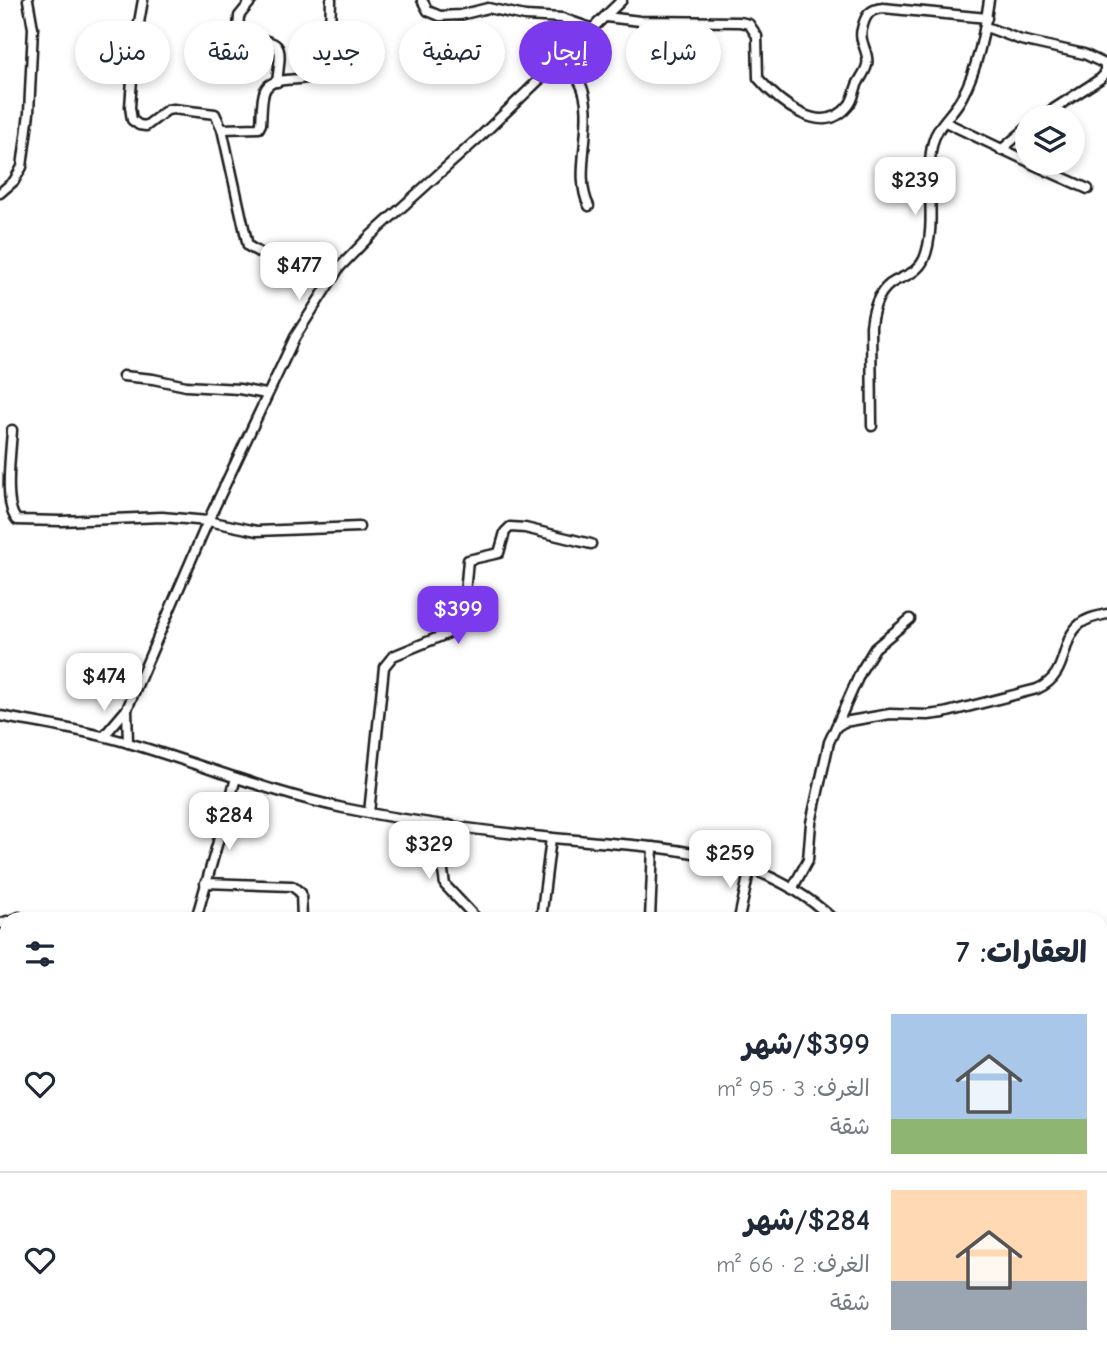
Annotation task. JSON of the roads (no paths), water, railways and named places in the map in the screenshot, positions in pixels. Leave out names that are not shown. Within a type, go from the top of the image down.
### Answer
[{"type":"street","points":[[0,193],[15,181],[22,167],[29,113],[33,29],[28,0]]},
{"type":"street","points":[[143,0],[132,62],[132,120],[146,126],[167,110],[207,111],[217,116],[248,246],[262,254],[310,259],[339,268]]},
{"type":"street","points":[[252,0],[239,16],[238,30],[244,37],[272,41],[278,46],[281,55],[277,82]]},
{"type":"street","points":[[222,129],[259,128],[266,89],[277,82],[310,78],[325,71],[329,62],[331,0]]},
{"type":"street","points":[[422,0],[428,11],[440,16],[460,15],[488,8],[525,16],[570,21]]},
{"type":"street","points":[[602,21],[622,0]]},
{"type":"street","points":[[872,426],[871,326],[874,310],[889,285],[912,273],[924,259],[930,217],[931,151],[935,135],[963,96],[986,22],[989,0]]},
{"type":"street","points":[[606,17],[640,22],[748,24],[757,36],[758,78],[783,102],[824,120],[833,118],[848,106],[866,68],[867,58],[861,31],[871,11],[883,8],[986,22],[1021,40],[1084,54],[1105,64],[1105,74],[1100,79],[1060,105]]},
{"type":"street","points":[[104,736],[127,709],[208,520],[266,394],[295,337],[339,268],[369,237],[536,84]]},
{"type":"street","points":[[580,84],[584,94],[586,121],[583,189],[589,206]]},
{"type":"street","points":[[945,122],[1015,156]]},
{"type":"street","points":[[1001,150],[1015,138]]},
{"type":"street","points":[[1057,175],[1088,189]]},
{"type":"street","points":[[123,376],[266,394]]},
{"type":"street","points":[[12,430],[10,495],[12,514],[17,520],[162,517],[208,520],[257,531],[359,527]]},
{"type":"street","points":[[369,813],[384,667],[393,656],[456,630],[463,616],[468,561],[499,553],[505,532],[510,527],[525,528],[591,544]]},
{"type":"street","points":[[836,727],[844,722],[890,714],[944,713],[1037,689],[1048,684],[1055,676],[1076,628],[1083,622],[1107,614]]},
{"type":"street","points":[[792,889],[808,860],[811,823],[830,737],[861,671],[875,648],[910,619]]},
{"type":"street","points":[[127,709],[128,743]]},
{"type":"street","points":[[0,716],[104,736],[290,795],[369,813],[551,838],[698,853],[750,867],[792,889],[823,912]]},
{"type":"street","points":[[198,912],[236,778]]},
{"type":"street","points":[[449,825],[443,871],[445,885],[470,912]]},
{"type":"street","points":[[542,912],[551,838]]},
{"type":"street","points":[[650,912],[653,847]]},
{"type":"street","points":[[740,912],[750,867]]},
{"type":"street","points":[[205,883],[292,886],[301,893],[302,912]]}]
